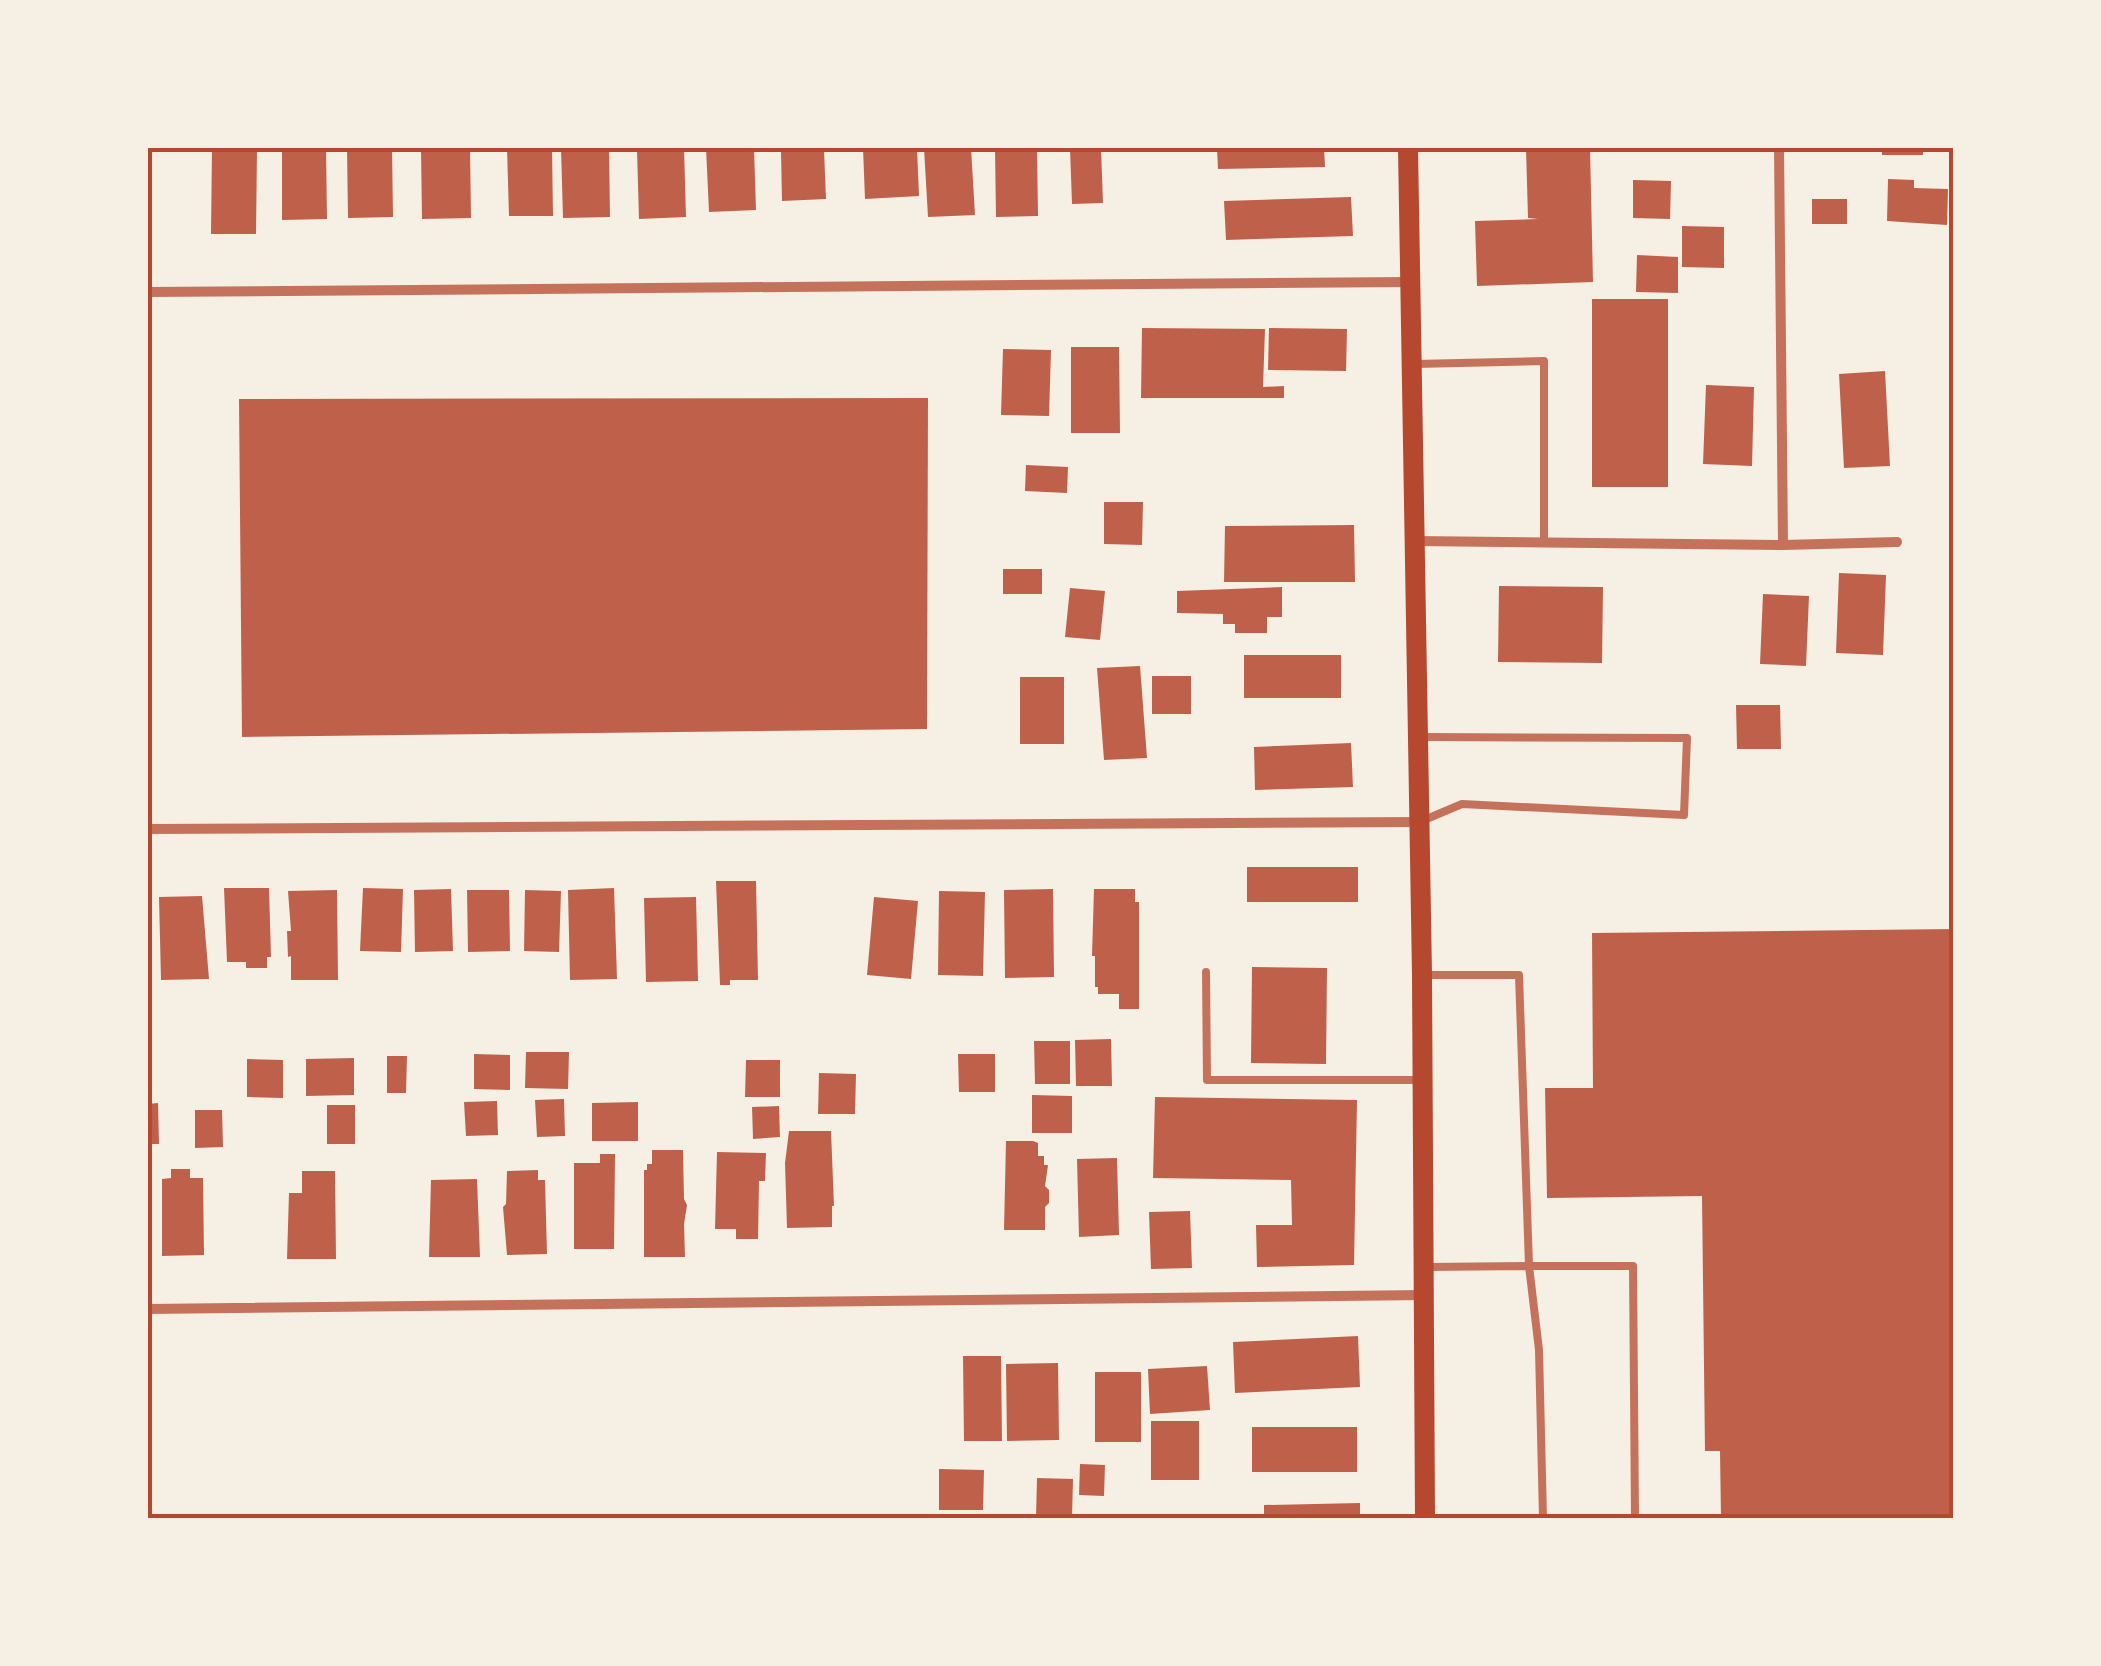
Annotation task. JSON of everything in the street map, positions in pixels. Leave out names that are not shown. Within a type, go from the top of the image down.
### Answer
[{"type":"main road","points":[[1408,148],[1422,975],[1425,1518]]},
{"type":"street","points":[[1779,148],[1783,545]]},
{"type":"street","points":[[148,292],[1410,282]]},
{"type":"street","points":[[1415,542],[1897,542]]},
{"type":"street","points":[[148,829],[1420,822]]},
{"type":"street","points":[[148,1309],[1425,1295]]},
{"type":"lane","points":[[1412,364],[1544,361],[1544,543]]},
{"type":"lane","points":[[1418,737],[1687,738],[1684,814],[1462,804],[1420,822]]},
{"type":"lane","points":[[1206,972],[1207,1080],[1423,1080]]},
{"type":"lane","points":[[1422,975],[1519,975],[1528,1266],[1539,1350],[1543,1518]]},
{"type":"lane","points":[[1425,1266],[1633,1266],[1635,1518]]},
{"type":"building","points":[[212,148],[257,148],[256,234],[211,234]]},
{"type":"building","points":[[282,148],[326,148],[327,219],[282,220]]},
{"type":"building","points":[[347,148],[392,148],[393,217],[348,218]]},
{"type":"building","points":[[470,148],[471,218],[422,219],[421,149]]},
{"type":"building","points":[[507,148],[552,148],[553,216],[509,216]]},
{"type":"building","points":[[561,148],[609,148],[610,217],[563,218]]},
{"type":"building","points":[[684,148],[686,217],[639,219],[637,150]]},
{"type":"building","points":[[706,148],[754,148],[756,210],[709,212]]},
{"type":"building","points":[[863,148],[917,148],[919,196],[865,199]]},
{"type":"building","points":[[924,148],[971,148],[975,215],[928,217]]},
{"type":"building","points":[[995,148],[1037,148],[1038,216],[996,217]]},
{"type":"building","points":[[1070,148],[1101,148],[1103,203],[1072,204]]},
{"type":"building","points":[[1217,148],[1324,148],[1325,167],[1218,169]]},
{"type":"building","points":[[1526,148],[1590,148],[1593,282],[1477,286],[1475,221],[1538,219],[1528,218]]},
{"type":"building","points":[[1882,148],[1923,148],[1923,155],[1882,155]]},
{"type":"building","points":[[824,150],[826,199],[782,201],[781,152]]},
{"type":"building","points":[[1888,179],[1914,180],[1914,188],[1948,189],[1947,225],[1887,221]]},
{"type":"building","points":[[1633,180],[1671,181],[1670,219],[1633,218]]},
{"type":"building","points":[[1351,197],[1353,236],[1226,240],[1224,201]]},
{"type":"building","points":[[1812,199],[1847,199],[1847,224],[1812,224]]},
{"type":"building","points":[[1682,226],[1724,227],[1724,268],[1682,267]]},
{"type":"building","points":[[1637,255],[1678,257],[1678,293],[1636,292]]},
{"type":"building","points":[[1592,299],[1668,299],[1668,487],[1592,487]]},
{"type":"building","points":[[1142,328],[1265,329],[1263,387],[1284,386],[1284,398],[1141,398]]},
{"type":"building","points":[[1269,328],[1347,329],[1346,371],[1268,370]]},
{"type":"building","points":[[1071,347],[1119,347],[1120,433],[1071,433]]},
{"type":"building","points":[[1003,349],[1051,350],[1049,416],[1001,415]]},
{"type":"building","points":[[1885,371],[1890,466],[1844,468],[1839,374]]},
{"type":"building","points":[[1706,385],[1754,387],[1752,466],[1703,464]]},
{"type":"building","points":[[928,398],[927,729],[242,737],[239,399]]},
{"type":"building","points":[[1026,465],[1068,467],[1067,493],[1025,491]]},
{"type":"building","points":[[1104,502],[1143,502],[1142,545],[1104,544]]},
{"type":"building","points":[[1354,525],[1355,582],[1224,582],[1225,526]]},
{"type":"building","points":[[1003,569],[1042,569],[1042,594],[1003,594]]},
{"type":"building","points":[[1839,573],[1886,575],[1883,655],[1836,653]]},
{"type":"building","points":[[1499,586],[1603,587],[1602,663],[1498,662]]},
{"type":"building","points":[[1282,587],[1282,617],[1267,617],[1267,633],[1235,633],[1235,624],[1223,624],[1223,614],[1177,613],[1177,591]]},
{"type":"building","points":[[1070,588],[1105,591],[1100,640],[1065,637]]},
{"type":"building","points":[[1763,594],[1809,596],[1806,666],[1760,664]]},
{"type":"building","points":[[1244,655],[1341,655],[1341,698],[1244,698]]},
{"type":"building","points":[[1140,666],[1147,758],[1104,760],[1097,668]]},
{"type":"building","points":[[1152,676],[1191,676],[1191,714],[1152,714]]},
{"type":"building","points":[[1020,677],[1064,677],[1064,744],[1020,744]]},
{"type":"building","points":[[1736,705],[1780,705],[1781,749],[1737,749]]},
{"type":"building","points":[[1351,743],[1353,787],[1255,790],[1254,747]]},
{"type":"building","points":[[1247,867],[1358,867],[1358,902],[1247,902]]},
{"type":"building","points":[[716,881],[756,881],[758,980],[730,980],[730,985],[720,985]]},
{"type":"building","points":[[224,888],[269,888],[271,957],[267,957],[267,968],[246,968],[246,962],[227,962]]},
{"type":"building","points":[[363,888],[403,889],[401,952],[360,951]]},
{"type":"building","points":[[614,888],[617,979],[570,980],[568,890]]},
{"type":"building","points":[[451,889],[453,951],[415,952],[414,890]]},
{"type":"building","points":[[1053,889],[1054,977],[1005,978],[1004,890]]},
{"type":"building","points":[[1094,889],[1135,889],[1135,902],[1139,902],[1139,1009],[1119,1009],[1119,994],[1098,994],[1095,987]]},
{"type":"building","points":[[337,890],[338,980],[291,980],[288,891]]},
{"type":"building","points":[[467,890],[509,890],[510,951],[468,952]]},
{"type":"building","points":[[525,890],[561,891],[559,952],[524,951]]},
{"type":"building","points":[[939,891],[985,892],[983,976],[938,975]]},
{"type":"building","points":[[202,896],[209,979],[161,980],[159,897]]},
{"type":"building","points":[[696,897],[698,981],[646,982],[644,898]]},
{"type":"building","points":[[874,897],[918,901],[911,979],[867,975]]},
{"type":"building","points":[[1954,929],[1954,1518],[1721,1518],[1720,1451],[1705,1451],[1702,1196],[1547,1198],[1545,1088],[1593,1088],[1592,933]]},
{"type":"building","points":[[1252,967],[1327,968],[1326,1064],[1251,1063]]},
{"type":"building","points":[[1111,1039],[1112,1086],[1076,1086],[1075,1040]]},
{"type":"building","points":[[1034,1041],[1070,1041],[1070,1084],[1035,1084]]},
{"type":"building","points":[[526,1052],[569,1052],[568,1089],[525,1088]]},
{"type":"building","points":[[474,1054],[510,1055],[510,1090],[474,1089]]},
{"type":"building","points":[[958,1054],[995,1054],[995,1092],[959,1092]]},
{"type":"building","points":[[387,1056],[407,1056],[406,1093],[387,1093]]},
{"type":"building","points":[[354,1058],[354,1095],[306,1096],[306,1059]]},
{"type":"building","points":[[247,1059],[283,1060],[283,1098],[247,1097]]},
{"type":"building","points":[[746,1060],[780,1060],[780,1097],[745,1097]]},
{"type":"building","points":[[819,1073],[856,1074],[855,1114],[818,1114]]},
{"type":"building","points":[[1032,1095],[1072,1096],[1072,1133],[1032,1133]]},
{"type":"building","points":[[1155,1097],[1357,1100],[1354,1265],[1257,1267],[1256,1225],[1292,1225],[1291,1180],[1153,1178]]},
{"type":"building","points":[[564,1099],[565,1136],[537,1137],[535,1100]]},
{"type":"building","points":[[497,1101],[498,1135],[466,1136],[464,1102]]},
{"type":"building","points":[[638,1102],[638,1141],[592,1141],[592,1103]]},
{"type":"building","points":[[158,1103],[159,1144],[148,1144],[148,1104]]},
{"type":"building","points":[[327,1105],[355,1105],[355,1144],[327,1144]]},
{"type":"building","points":[[779,1106],[780,1137],[753,1139],[752,1107]]},
{"type":"building","points":[[195,1110],[222,1110],[223,1147],[195,1148]]},
{"type":"building","points":[[789,1131],[831,1131],[832,1227],[787,1228],[785,1163]]},
{"type":"building","points":[[1006,1141],[1038,1143],[1038,1156],[1044,1156],[1044,1165],[1048,1165],[1045,1230],[1004,1230]]},
{"type":"building","points":[[652,1150],[683,1150],[685,1257],[644,1257],[644,1170],[652,1164]]},
{"type":"building","points":[[717,1152],[766,1153],[765,1181],[759,1181],[758,1239],[736,1239],[736,1229],[715,1229]]},
{"type":"building","points":[[600,1154],[615,1154],[614,1249],[574,1249],[574,1163],[600,1163]]},
{"type":"building","points":[[1117,1158],[1119,1235],[1079,1237],[1077,1159]]},
{"type":"building","points":[[171,1169],[190,1169],[190,1178],[203,1178],[204,1255],[162,1256],[162,1179],[171,1178]]},
{"type":"building","points":[[538,1170],[538,1180],[545,1180],[547,1254],[507,1255],[503,1207],[507,1171]]},
{"type":"building","points":[[302,1171],[335,1171],[336,1259],[287,1259],[289,1193],[302,1193]]},
{"type":"building","points":[[477,1179],[480,1257],[429,1257],[431,1180]]},
{"type":"building","points":[[1190,1211],[1192,1268],[1151,1269],[1149,1212]]},
{"type":"building","points":[[1358,1336],[1360,1387],[1235,1393],[1233,1342]]},
{"type":"building","points":[[963,1356],[1001,1356],[1002,1441],[964,1441]]},
{"type":"building","points":[[1058,1363],[1059,1440],[1007,1441],[1006,1364]]},
{"type":"building","points":[[1207,1366],[1210,1410],[1150,1414],[1148,1369]]},
{"type":"building","points":[[1095,1372],[1141,1372],[1141,1442],[1095,1442]]},
{"type":"building","points":[[1151,1421],[1199,1421],[1199,1480],[1151,1480]]},
{"type":"building","points":[[1252,1427],[1357,1427],[1357,1472],[1252,1472]]},
{"type":"building","points":[[1080,1464],[1105,1465],[1104,1496],[1079,1495]]},
{"type":"building","points":[[939,1469],[984,1470],[983,1510],[939,1510]]},
{"type":"building","points":[[1037,1478],[1073,1479],[1072,1518],[1036,1518]]},
{"type":"building","points":[[1360,1503],[1360,1518],[1264,1518],[1264,1505]]}]
